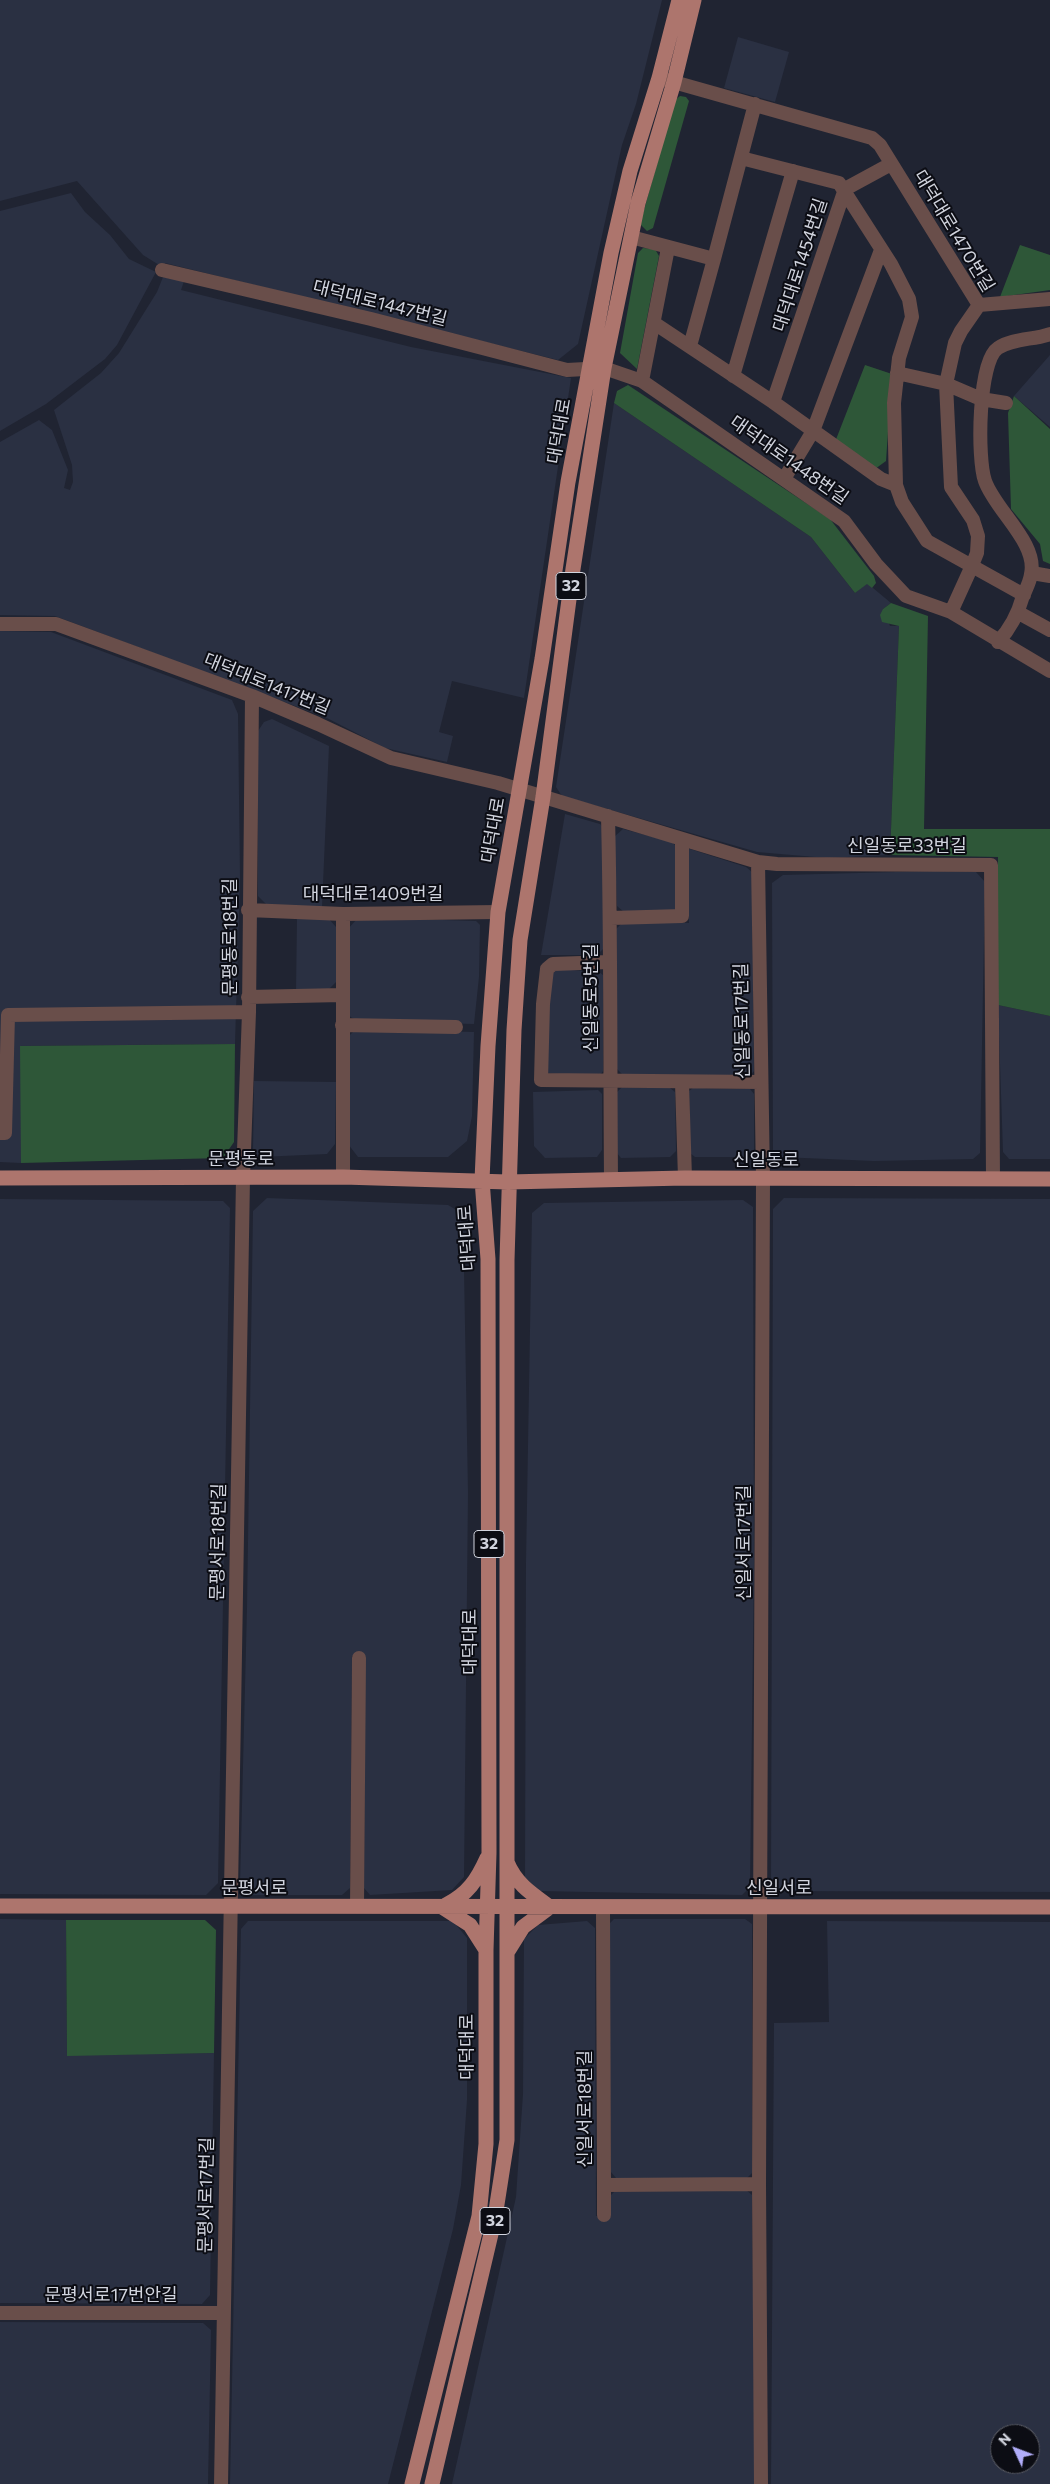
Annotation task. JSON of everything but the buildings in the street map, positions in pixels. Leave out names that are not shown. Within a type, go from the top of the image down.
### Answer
[{"type":"main road","name":"대덕대로","points":[[412,2484],[479,2216],[486,2144],[486,1950],[489,1853],[488,1269],[482,1180],[488,1046],[498,912],[589,368],[611,253],[630,171],[659,78],[679,0]]},
{"type":"main road","name":"대덕대로","points":[[432,2484],[496,2217],[507,2140],[508,1952],[505,1857],[508,1182],[520,940],[543,797],[573,569],[604,368],[638,203],[674,82],[694,0]]},
{"type":"main road","name":"문평동로","points":[[0,1178],[482,1180]]},
{"type":"main road","name":"신일동로","points":[[482,1180],[508,1182],[684,1178],[763,1180],[1050,1180]]},
{"type":"main road","points":[[442,1906],[462,1897],[471,1887],[489,1853]]},
{"type":"main road","points":[[505,1857],[513,1875],[524,1888],[550,1907],[523,1926],[508,1952]]},
{"type":"main road","name":"문평서로","points":[[0,1906],[442,1906],[507,1908]]},
{"type":"main road","points":[[442,1906],[470,1925],[486,1950]]},
{"type":"main road","name":"신일서로","points":[[507,1908],[762,1906],[1050,1907]]},
{"type":"street","name":"대덕대로1470번길","points":[[659,78],[872,138],[880,145],[979,305],[955,343],[946,384],[951,487],[973,520],[978,536],[977,553],[951,612]]},
{"type":"street","points":[[690,346],[755,104]]},
{"type":"street","points":[[741,158],[840,183],[845,189],[910,299],[912,317],[899,358],[894,403],[896,485],[902,502],[927,541],[971,568],[1024,595]]},
{"type":"street","name":"대덕대로1454번길","points":[[773,402],[845,189],[891,164]]},
{"type":"street","name":"대덕대로1454번길","points":[[733,376],[794,171]]},
{"type":"street","points":[[631,237],[714,259]]},
{"type":"street","points":[[642,381],[668,248]]},
{"type":"street","points":[[784,479],[813,430],[881,250]]},
{"type":"street","name":"대덕대로1447번길","points":[[162,270],[371,319],[567,370],[589,368]]},
{"type":"street","points":[[979,305],[1050,299]]},
{"type":"street","points":[[654,323],[773,402],[881,479],[896,485]]},
{"type":"street","points":[[998,642],[1019,613],[1032,573],[1029,550],[1022,537],[1006,519],[984,480],[981,464],[982,399],[987,367],[998,348],[1016,341],[1050,334]]},
{"type":"street","name":"대덕대로1448번길","points":[[589,368],[604,368],[642,381],[844,521],[876,564],[906,596],[951,612],[998,642],[1050,671]]},
{"type":"street","points":[[897,373],[946,384],[982,399],[1006,403]]},
{"type":"street","points":[[1032,573],[1050,576]]},
{"type":"street","points":[[1019,613],[1050,630]]},
{"type":"street","name":"대덕대로1417번길","points":[[0,624],[56,624],[252,696],[391,758],[498,783],[519,791]]},
{"type":"street","name":"문평동로18번길","points":[[243,1178],[249,1012],[248,910],[252,696]]},
{"type":"street","name":"신일동로33번길","points":[[519,791],[758,862],[777,864],[991,865],[992,1179]]},
{"type":"street","name":"신일동로5번길","points":[[608,816],[611,918],[609,962],[611,1179]]},
{"type":"street","points":[[611,918],[682,916],[682,840]]},
{"type":"street","name":"신일동로17번길","points":[[758,862],[763,1180]]},
{"type":"street","name":"대덕대로1409번길","points":[[248,910],[343,914],[498,912]]},
{"type":"street","points":[[343,914],[343,1178]]},
{"type":"street","points":[[609,962],[553,964],[547,969],[543,1004],[541,1080],[682,1083],[762,1082]]},
{"type":"street","points":[[248,997],[342,995]]},
{"type":"street","points":[[0,1133],[5,1133],[8,1015],[249,1012]]},
{"type":"street","points":[[342,1025],[456,1027]]},
{"type":"street","points":[[682,1083],[684,1178]]},
{"type":"street","name":"문평서로18번길","points":[[231,1906],[243,1178]]},
{"type":"street","name":"신일서로17번길","points":[[762,1906],[763,1180]]},
{"type":"street","points":[[357,1906],[359,1658]]},
{"type":"street","name":"문평서로17번길","points":[[220,2484],[231,1906]]},
{"type":"street","points":[[762,1906],[759,2184],[762,2484]]},
{"type":"street","name":"신일서로18번길","points":[[603,1908],[604,2186],[759,2184]]},
{"type":"street","points":[[604,2186],[604,2215]]},
{"type":"street","name":"문평서로17번안길","points":[[0,2313],[222,2313]]},
{"type":"shaded area","points":[[0,0],[662,0],[636,104],[622,145],[578,344],[558,360],[165,263],[164,268],[143,255],[77,181],[0,201]]},
{"type":"shaded area","points":[[738,37],[789,52],[775,102],[724,88]]},
{"type":"shaded area","points":[[71,193],[85,212],[110,235],[129,259],[156,272],[117,345],[105,359],[46,404],[0,431],[0,211]]},
{"type":"shaded area","points":[[163,277],[184,281],[181,290],[411,347],[571,378],[524,698],[452,681],[439,732],[453,736],[447,762],[385,748],[327,718],[55,616],[0,615],[0,442],[39,420],[52,430],[68,470],[64,488],[70,490],[73,482],[72,465],[54,410],[101,373],[119,353],[157,292]]},
{"type":"shaded area","points":[[1050,355],[1050,427],[1014,396]]},
{"type":"shaded area","points":[[614,403],[811,537],[855,593],[867,583],[891,603],[883,609],[890,626],[899,626],[890,855],[827,858],[757,852],[562,796],[556,787]]},
{"type":"shaded area","points":[[0,631],[51,632],[232,700],[238,714],[240,877],[235,1044],[21,1046],[21,1163],[0,1162]]},
{"type":"shaded area","points":[[272,719],[329,746],[322,907],[267,905],[258,896],[258,731],[264,722]]},
{"type":"shaded area","points":[[565,814],[600,824],[604,828],[603,949],[597,955],[541,955]]},
{"type":"shaded area","points":[[623,829],[672,842],[677,847],[678,907],[673,913],[624,912],[617,906],[614,837]]},
{"type":"shaded area","points":[[687,848],[746,867],[752,872],[754,1071],[749,1077],[626,1078],[617,1069],[616,929],[622,923],[689,923]]},
{"type":"shaded area","points":[[934,871],[976,872],[985,882],[980,1153],[973,1159],[874,1161],[781,1157],[773,1150],[772,883],[783,875]]},
{"type":"shaded area","points":[[297,919],[329,919],[336,927],[337,981],[328,990],[296,991]]},
{"type":"shaded area","points":[[356,920],[476,921],[480,925],[479,977],[474,1024],[356,1021],[347,1014],[347,930]]},
{"type":"shaded area","points":[[558,969],[599,972],[603,975],[603,1071],[599,1077],[545,1073],[548,1000],[553,973]]},
{"type":"shaded area","points":[[998,1005],[1050,1016],[1050,1159],[1009,1159],[1003,1152]]},
{"type":"shaded area","points":[[356,1029],[474,1032],[472,1116],[467,1141],[448,1157],[358,1157],[348,1144],[348,1037]]},
{"type":"shaded area","points":[[254,1081],[336,1082],[335,1144],[327,1154],[260,1157],[253,1151]]},
{"type":"shaded area","points":[[622,1087],[670,1088],[675,1092],[676,1151],[670,1157],[621,1158],[616,1152],[616,1093]]},
{"type":"shaded area","points":[[693,1088],[750,1089],[754,1094],[754,1150],[747,1157],[695,1157],[690,1153],[689,1091]]},
{"type":"shaded area","points":[[598,1090],[602,1094],[602,1150],[597,1157],[545,1158],[534,1146],[533,1092]]},
{"type":"shaded area","points":[[267,1198],[448,1205],[463,1214],[468,1493],[464,1877],[452,1890],[370,1895],[364,1888],[365,1655],[352,1656],[350,1888],[342,1895],[248,1895],[240,1884],[247,1608],[253,1211]]},
{"type":"shaded area","points":[[784,1198],[1050,1199],[1050,1892],[777,1891],[771,1885],[773,1209]]},
{"type":"shaded area","points":[[0,1199],[223,1201],[230,1208],[218,1883],[206,1895],[0,1894]]},
{"type":"shaded area","points":[[743,1200],[753,1207],[754,1562],[750,1887],[742,1895],[539,1891],[525,1877],[526,1562],[532,1213],[544,1203]]},
{"type":"shaded area","points":[[0,1919],[66,1920],[67,2055],[214,2053],[210,2295],[202,2304],[0,2303]]},
{"type":"shaded area","points":[[614,1919],[745,1919],[752,1924],[752,2173],[745,2180],[616,2178],[611,2172],[608,1925]]},
{"type":"shaded area","points":[[248,1921],[453,1921],[467,1938],[467,2100],[461,2185],[453,2229],[388,2484],[230,2484],[241,1929]]},
{"type":"shaded area","points":[[587,1921],[595,1928],[596,2216],[609,2216],[610,2196],[615,2191],[746,2190],[752,2195],[755,2484],[452,2484],[516,2197],[523,2094],[524,1939],[538,1925]]},
{"type":"shaded area","points":[[827,1921],[1050,1922],[1050,2484],[771,2484],[774,2023],[829,2022]]},
{"type":"shaded area","points":[[0,2322],[203,2323],[211,2330],[208,2484],[0,2484]]},
{"type":"green space","points":[[680,96],[686,97],[689,101],[653,228],[647,231],[640,224],[675,100]]},
{"type":"green space","points":[[1020,245],[1050,255],[1050,290],[1000,297]]},
{"type":"green space","points":[[643,248],[655,249],[659,256],[637,369],[620,353],[638,253]]},
{"type":"green space","points":[[865,365],[892,374],[886,461],[875,469],[835,442]]},
{"type":"green space","points":[[628,385],[830,519],[874,576],[876,583],[872,588],[867,584],[855,593],[811,537],[614,403],[617,391]]},
{"type":"green space","points":[[1014,396],[1050,429],[1050,564],[1043,561],[1040,544],[1011,509],[1008,413]]},
{"type":"green space","points":[[891,603],[928,616],[924,829],[1050,829],[1050,1016],[998,1005],[998,857],[890,855],[899,626],[882,622],[880,615],[883,609]]},
{"type":"green space","points":[[235,1044],[234,1142],[223,1158],[21,1163],[20,1046]]},
{"type":"green space","points":[[66,1920],[205,1920],[216,1930],[214,2053],[67,2056]]}]
